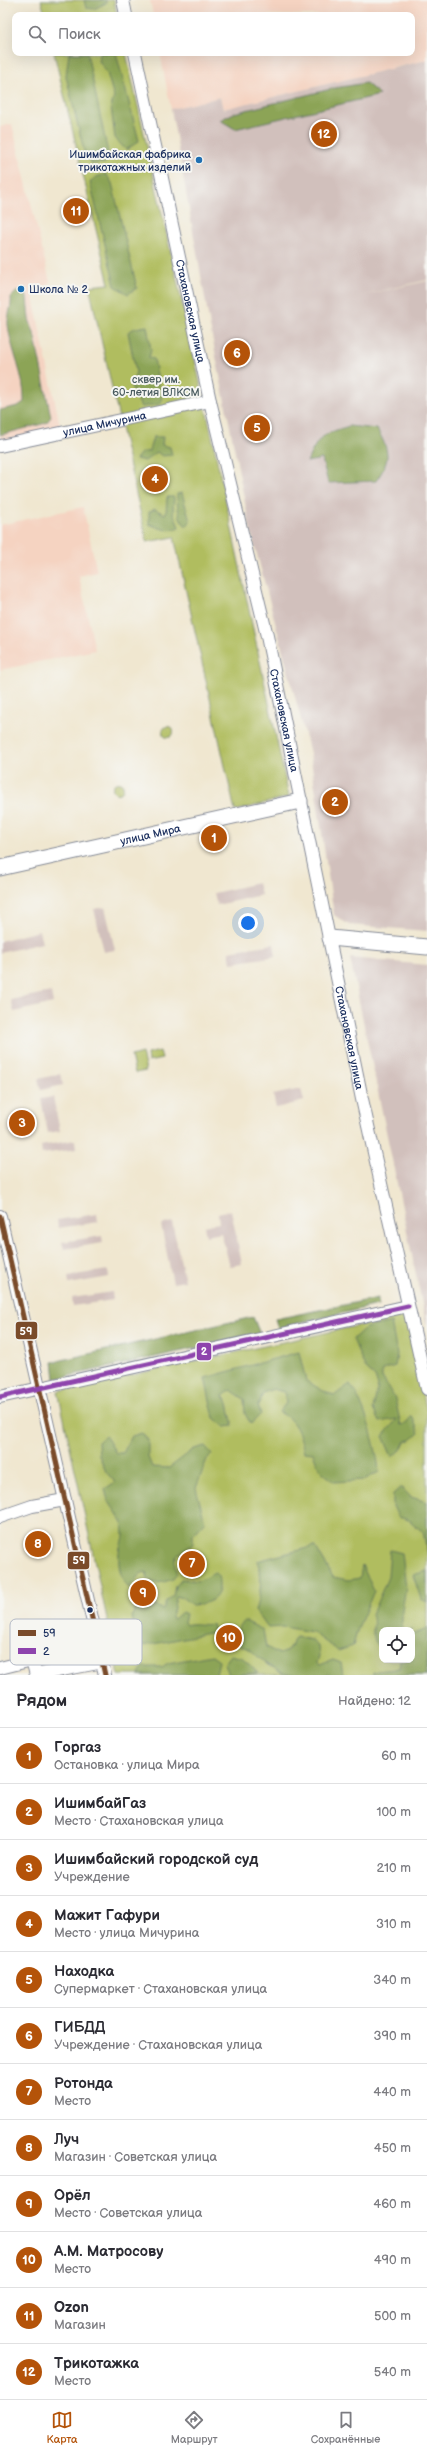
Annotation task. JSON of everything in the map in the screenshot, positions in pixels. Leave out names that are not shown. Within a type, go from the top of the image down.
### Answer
[{"type":"street","points":[[123,0],[125,12]]},
{"type":"street","name":"Стахановская улица","points":[[136,56],[210,401],[267,636],[362,1099],[427,1389]]},
{"type":"street","name":"улица Мичурина","points":[[0,446],[210,401]]},
{"type":"street","name":"улица Мира","points":[[0,868],[300,801]]},
{"type":"street","points":[[330,938],[427,947]]},
{"type":"street","points":[[0,1216],[93,1619]]},
{"type":"street","points":[[0,1397],[408,1306]]},
{"type":"street","points":[[0,1517],[32,1506],[65,1500]]},
{"type":"street","points":[[0,1668],[12,1665]]},
{"type":"street","points":[[33,1665],[36,1675],[88,1665]]},
{"type":"street","points":[[103,1665],[105,1675]]},
{"type":"shaded area","points":[[150,0],[427,0],[427,60],[223,109],[220,97],[171,109],[161,56],[415,56],[415,12],[152,12]]},
{"type":"shaded area","points":[[427,60],[427,280],[355,297],[427,281],[427,931],[349,925],[334,915],[310,753],[250,528],[211,331],[171,109],[220,97],[223,109]]},
{"type":"shaded area","name":"Школа № 2","points":[[12,124],[50,282],[33,297],[61,430],[0,442],[0,127]]},
{"type":"shaded area","points":[[83,507],[97,572],[79,576],[95,650],[0,670],[0,525]]},
{"type":"shaded area","points":[[258,883],[261,895],[217,905],[214,893]]},
{"type":"shaded area","points":[[105,907],[115,950],[104,952],[94,909]]},
{"type":"shaded area","points":[[39,931],[42,943],[0,953],[0,941]]},
{"type":"shaded area","points":[[274,944],[276,956],[231,963],[229,951]]},
{"type":"shaded area","points":[[350,958],[427,965],[427,1327]]},
{"type":"shaded area","points":[[51,992],[53,1003],[14,1012],[11,1000]]},
{"type":"shaded area","points":[[60,1074],[63,1085],[41,1090],[38,1079]]},
{"type":"shaded area","points":[[301,1089],[304,1101],[276,1108],[273,1095]]},
{"type":"shaded area","points":[[53,1097],[60,1131],[48,1133],[41,1099]]},
{"type":"shaded area","points":[[75,1140],[76,1149],[42,1154],[41,1146]]},
{"type":"shaded area","points":[[231,1210],[242,1264],[230,1266],[221,1233],[206,1236],[204,1226],[219,1223],[218,1213]]},
{"type":"shaded area","points":[[97,1214],[98,1222],[58,1228],[57,1220]]},
{"type":"shaded area","points":[[172,1222],[185,1281],[173,1283],[161,1225]]},
{"type":"shaded area","points":[[102,1236],[103,1243],[64,1249],[62,1242]]},
{"type":"shaded area","points":[[108,1270],[109,1277],[69,1284],[68,1276]]},
{"type":"shaded area","points":[[112,1292],[113,1300],[73,1306],[72,1298]]},
{"type":"green space","points":[[41,0],[114,0],[116,12],[44,12]]},
{"type":"green space","points":[[84,0],[106,0],[106,3],[94,9],[86,8]]},
{"type":"green space","name":"сквер им. 60-летия ВЛКСМ","points":[[55,56],[127,56],[208,418],[289,797],[235,811],[174,537],[147,542],[89,286],[109,284]]},
{"type":"green space","points":[[69,56],[88,56],[109,158],[105,163],[92,164],[85,155],[66,76]]},
{"type":"green space","points":[[100,56],[117,56],[139,141],[126,150],[115,138],[111,107],[114,97],[107,73],[99,61]]},
{"type":"green space","points":[[366,83],[380,95],[235,129],[220,120],[234,113],[335,88]]},
{"type":"green space","points":[[106,174],[112,183],[137,288],[128,294],[115,286],[90,182],[96,177]]},
{"type":"green space","points":[[17,291],[24,292],[27,297],[29,319],[34,333],[51,417],[46,423],[0,435],[0,410],[18,406],[24,402],[22,382],[8,325],[11,297]]},
{"type":"green space","points":[[147,326],[151,350],[149,358],[154,359],[162,400],[160,404],[141,407],[131,386],[136,372],[128,332],[135,328]]},
{"type":"green space","points":[[349,426],[377,429],[381,437],[387,455],[384,467],[376,481],[328,483],[322,459],[307,462],[318,441],[322,437],[333,431]]},
{"type":"green space","points":[[153,437],[163,437],[162,445],[170,447],[172,455],[162,456],[157,452],[145,461],[136,459],[141,453],[149,451]]},
{"type":"green space","points":[[182,493],[190,521],[187,526],[182,521],[178,507],[177,494]]},
{"type":"green space","points":[[167,497],[174,497],[173,512],[179,527],[171,530],[149,524],[149,512],[155,509],[164,514],[166,513]]},
{"type":"green space","points":[[166,727],[170,727],[172,728],[172,736],[166,737],[163,734],[163,730]]},
{"type":"green space","points":[[116,783],[120,783],[122,784],[122,792],[116,793],[113,790],[113,786]]},
{"type":"green space","points":[[160,1051],[162,1059],[148,1062],[147,1054]]},
{"type":"green space","points":[[142,1053],[146,1071],[135,1073],[131,1056]]},
{"type":"green space","points":[[378,1298],[378,1305],[278,1328],[275,1319]]},
{"type":"green space","points":[[407,1315],[427,1413],[427,1675],[119,1675],[117,1665],[142,1665],[142,1619],[107,1619],[58,1391]]},
{"type":"green space","points":[[253,1317],[260,1334],[55,1379],[53,1362]]},
{"type":"green space","points":[[391,1322],[397,1354],[395,1366],[382,1370],[382,1377],[395,1399],[401,1425],[405,1424],[412,1416],[419,1433],[411,1440],[405,1441],[401,1450],[392,1457],[383,1436],[397,1419],[379,1422],[373,1409],[378,1386],[375,1377],[365,1368],[353,1339],[365,1328]]},
{"type":"green space","points":[[299,1352],[306,1381],[327,1393],[335,1395],[350,1384],[361,1403],[369,1426],[376,1451],[379,1472],[364,1480],[334,1482],[320,1470],[313,1453],[304,1452],[299,1434],[293,1423],[285,1415],[279,1412],[286,1403],[284,1392],[273,1389],[263,1393],[258,1406],[261,1414],[251,1424],[245,1414],[244,1399],[231,1390],[223,1396],[228,1403],[233,1426],[225,1427],[214,1418],[205,1378]]},
{"type":"green space","points":[[142,1433],[148,1440],[148,1457],[152,1467],[169,1468],[194,1449],[205,1446],[212,1454],[207,1459],[196,1488],[205,1522],[193,1535],[193,1544],[175,1558],[177,1574],[173,1579],[156,1583],[150,1581],[146,1572],[140,1574],[129,1588],[121,1575],[119,1563],[120,1547],[124,1537],[124,1529],[122,1522],[109,1502],[105,1489],[115,1482],[106,1472],[99,1455],[98,1442],[105,1435],[116,1453],[123,1453],[132,1436]]},
{"type":"green space","points":[[401,1487],[411,1497],[427,1502],[427,1551],[423,1532],[409,1520],[398,1517],[393,1506],[393,1494]]},
{"type":"green space","points":[[315,1546],[333,1577],[348,1580],[360,1578],[362,1565],[374,1591],[358,1628],[353,1646],[338,1651],[312,1632],[283,1627],[268,1628],[255,1611],[260,1592],[261,1580],[257,1561]]},
{"type":"green space","points":[[390,1550],[402,1553],[406,1588],[402,1610],[402,1627],[379,1627],[379,1647],[374,1642],[373,1638],[372,1614],[388,1577]]},
{"type":"green space","points":[[427,1571],[427,1602],[421,1599],[413,1575]]},
{"type":"green space","points":[[215,1573],[219,1580],[219,1590],[217,1595],[211,1601],[192,1605],[183,1598],[176,1596],[172,1618],[174,1619],[182,1612],[186,1614],[184,1622],[186,1625],[212,1624],[214,1632],[142,1646],[142,1619],[133,1619],[132,1616],[136,1607],[147,1603],[163,1609],[166,1602],[173,1596],[175,1586],[181,1579],[198,1581]]},
{"type":"green space","points":[[245,1621],[263,1630],[266,1647],[279,1654],[286,1652],[296,1637],[312,1640],[318,1645],[319,1656],[317,1663],[320,1665],[333,1660],[341,1663],[343,1675],[285,1674],[276,1670],[251,1650],[241,1646],[236,1640],[235,1637],[237,1630]]},
{"type":"green space","points":[[427,1629],[427,1675],[373,1675],[373,1672],[399,1668],[400,1663],[415,1663],[415,1634]]},
{"type":"green space","points":[[212,1655],[219,1660],[216,1675],[139,1675],[143,1667],[162,1667],[168,1663]]},
{"type":"green space","points":[[231,1655],[243,1658],[258,1673],[229,1675],[225,1663]]},
{"type":"transit line","name":"59","points":[[0,1216],[92,1619]]},
{"type":"transit line","name":"2","points":[[0,1397],[408,1306]]},
{"type":"transit line","name":"59","points":[[103,1665],[105,1675]]},
{"type":"place","name":"Трикотажка","points":[[324,134]]},
{"type":"place","name":"Ишимбайская фабрика трикотажных изделий","points":[[199,160]]},
{"type":"place","name":"Ozon","points":[[76,211]]},
{"type":"place","name":"Школа № 2","points":[[21,289]]},
{"type":"place","name":"ГИБДД","points":[[237,353]]},
{"type":"place","name":"Находка","points":[[257,428]]},
{"type":"place","name":"Мажит Гафури","points":[[155,479]]},
{"type":"place","name":"ИшимбайГаз","points":[[335,802]]},
{"type":"place","name":"Горгаз","points":[[214,838]]},
{"type":"place","name":"Ишимбайский городской суд","points":[[22,1123]]},
{"type":"place","name":"Луч","points":[[38,1544]]},
{"type":"place","name":"Ротонда","points":[[192,1564]]},
{"type":"place","name":"Орёл","points":[[143,1593]]},
{"type":"place","name":"А.М. Матросову","points":[[229,1638]]}]
